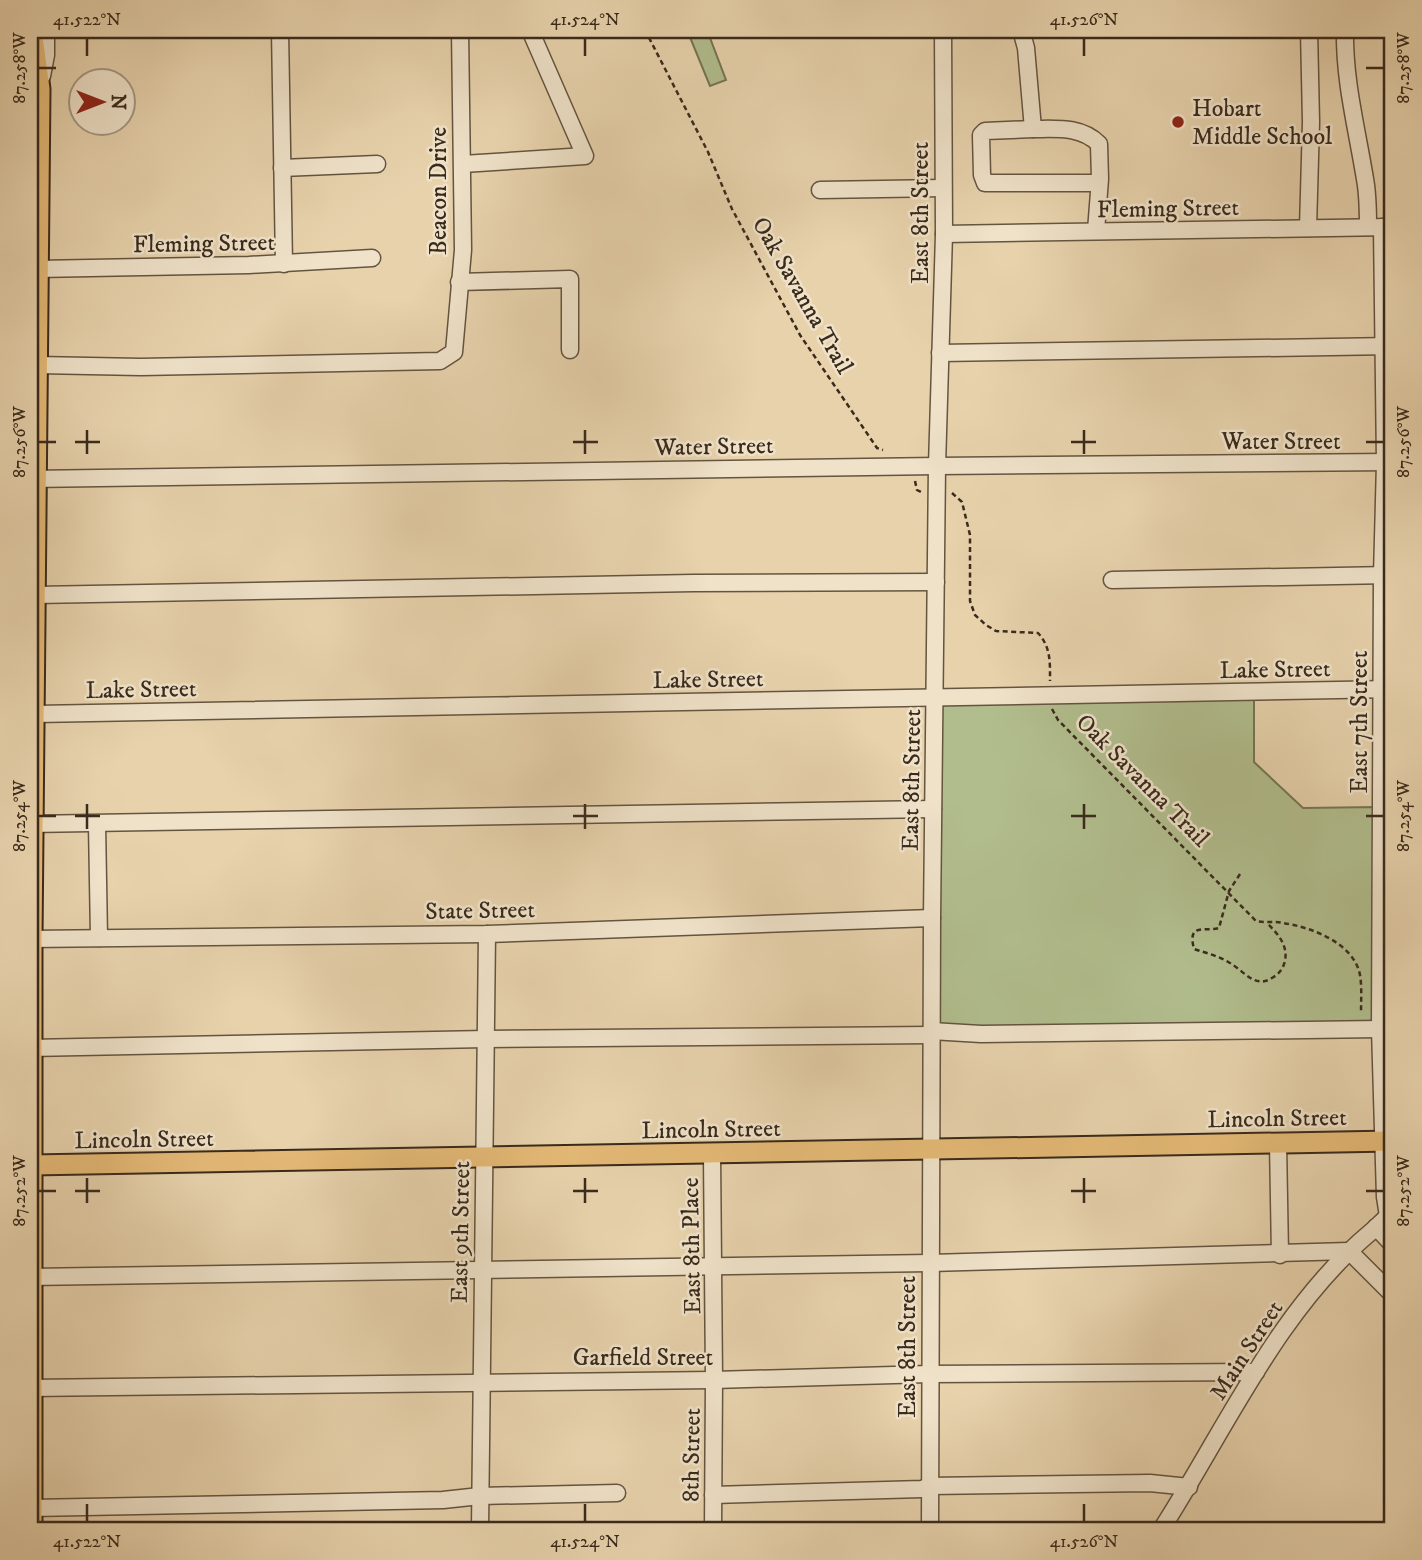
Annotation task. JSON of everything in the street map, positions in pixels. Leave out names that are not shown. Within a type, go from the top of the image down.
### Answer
[{"type":"main road","points":[[32,30],[40,89],[34,193],[37,365],[33,479],[36,714],[32,769],[31,939],[32,1530]]},
{"type":"main road","name":"Lincoln Street","points":[[31,1165],[1388,1141]]},
{"type":"street","points":[[40,89],[46,55],[46,30]]},
{"type":"street","points":[[280,30],[284,264]]},
{"type":"street","name":"Beacon Drive","points":[[37,365],[142,367],[440,361],[454,352],[463,250],[460,30]]},
{"type":"street","points":[[463,164],[585,156],[530,30]]},
{"type":"street","name":"East 8th Street","points":[[930,1530],[931,1033],[937,466],[944,234],[943,30]]},
{"type":"street","points":[[1021,30],[1026,48],[1033,130]]},
{"type":"street","points":[[1308,228],[1311,122],[1309,30]]},
{"type":"street","name":"East 7th Street","points":[[1345,30],[1344,62],[1352,119],[1366,181],[1381,227],[1387,346],[1387,915],[1381,1025],[1388,1141],[1386,1219]]},
{"type":"street","points":[[1096,231],[1100,183],[1099,144],[1090,135],[1070,129],[985,131],[981,135],[982,175],[985,183],[1100,183]]},
{"type":"street","points":[[282,168],[377,164]]},
{"type":"street","points":[[820,190],[943,188]]},
{"type":"street","name":"Fleming Street","points":[[944,234],[1381,227]]},
{"type":"street","name":"Fleming Street","points":[[37,269],[284,264],[372,258]]},
{"type":"street","points":[[460,282],[570,279],[570,351]]},
{"type":"street","points":[[940,353],[1387,346]]},
{"type":"street","name":"Water Street","points":[[33,479],[1389,462]]},
{"type":"street","points":[[1112,580],[1387,575]]},
{"type":"street","points":[[34,608],[679,583],[936,582]]},
{"type":"street","name":"Lake Street","points":[[36,714],[1387,689]]},
{"type":"street","points":[[32,824],[933,809]]},
{"type":"street","points":[[97,824],[99,938]]},
{"type":"street","name":"State Street","points":[[31,939],[487,934],[932,918]]},
{"type":"street","name":"East 9th Street","points":[[480,1530],[487,934]]},
{"type":"street","points":[[32,1048],[486,1039],[981,1034],[1381,1025]]},
{"type":"street","points":[[1278,1143],[1280,1255]]},
{"type":"street","name":"East 8th Place","points":[[712,1154],[715,1380]]},
{"type":"street","points":[[1386,1219],[1392,1244]]},
{"type":"street","name":"Main Street","points":[[1161,1530],[1256,1372],[1317,1286],[1349,1251],[1386,1219]]},
{"type":"street","points":[[31,1277],[930,1263],[1349,1251],[1392,1294]]},
{"type":"street","name":"Garfield Street","points":[[30,1388],[715,1380],[929,1374],[1256,1372]]},
{"type":"street","name":"8th Street","points":[[713,1530],[715,1380]]},
{"type":"street","points":[[713,1495],[922,1489],[929,1486],[1150,1483],[1189,1487]]},
{"type":"street","points":[[32,1508],[443,1500],[480,1496],[617,1493]]},
{"type":"path","name":"Oak Savanna Trail","points":[[645,30],[708,152],[732,209],[800,335],[877,448],[893,451]]},
{"type":"path","name":"Oak Savanna Trail","points":[[914,466],[917,490],[923,493],[955,494],[962,502],[971,535],[971,601],[975,615],[996,631],[1038,633],[1046,641],[1050,659],[1050,696],[1053,712],[1058,720],[1256,921],[1267,923]]},
{"type":"path","points":[[1240,874],[1229,891],[1219,928],[1202,928],[1196,931],[1192,940],[1194,949],[1231,963],[1255,982],[1267,981],[1278,975],[1284,964],[1286,951],[1282,940],[1267,923]]},
{"type":"path","points":[[1267,923],[1304,926],[1335,942],[1350,956],[1359,972],[1362,1019],[1364,1022],[1381,1025]]},
{"type":"green space","points":[[687,30],[707,30],[726,80],[710,86]]},
{"type":"green space","points":[[1254,695],[1254,762],[1303,808],[1376,807],[1375,1026],[936,1028],[938,703]]},
{"type":"place","name":"Hobart Middle School","points":[[1178,122]]}]
